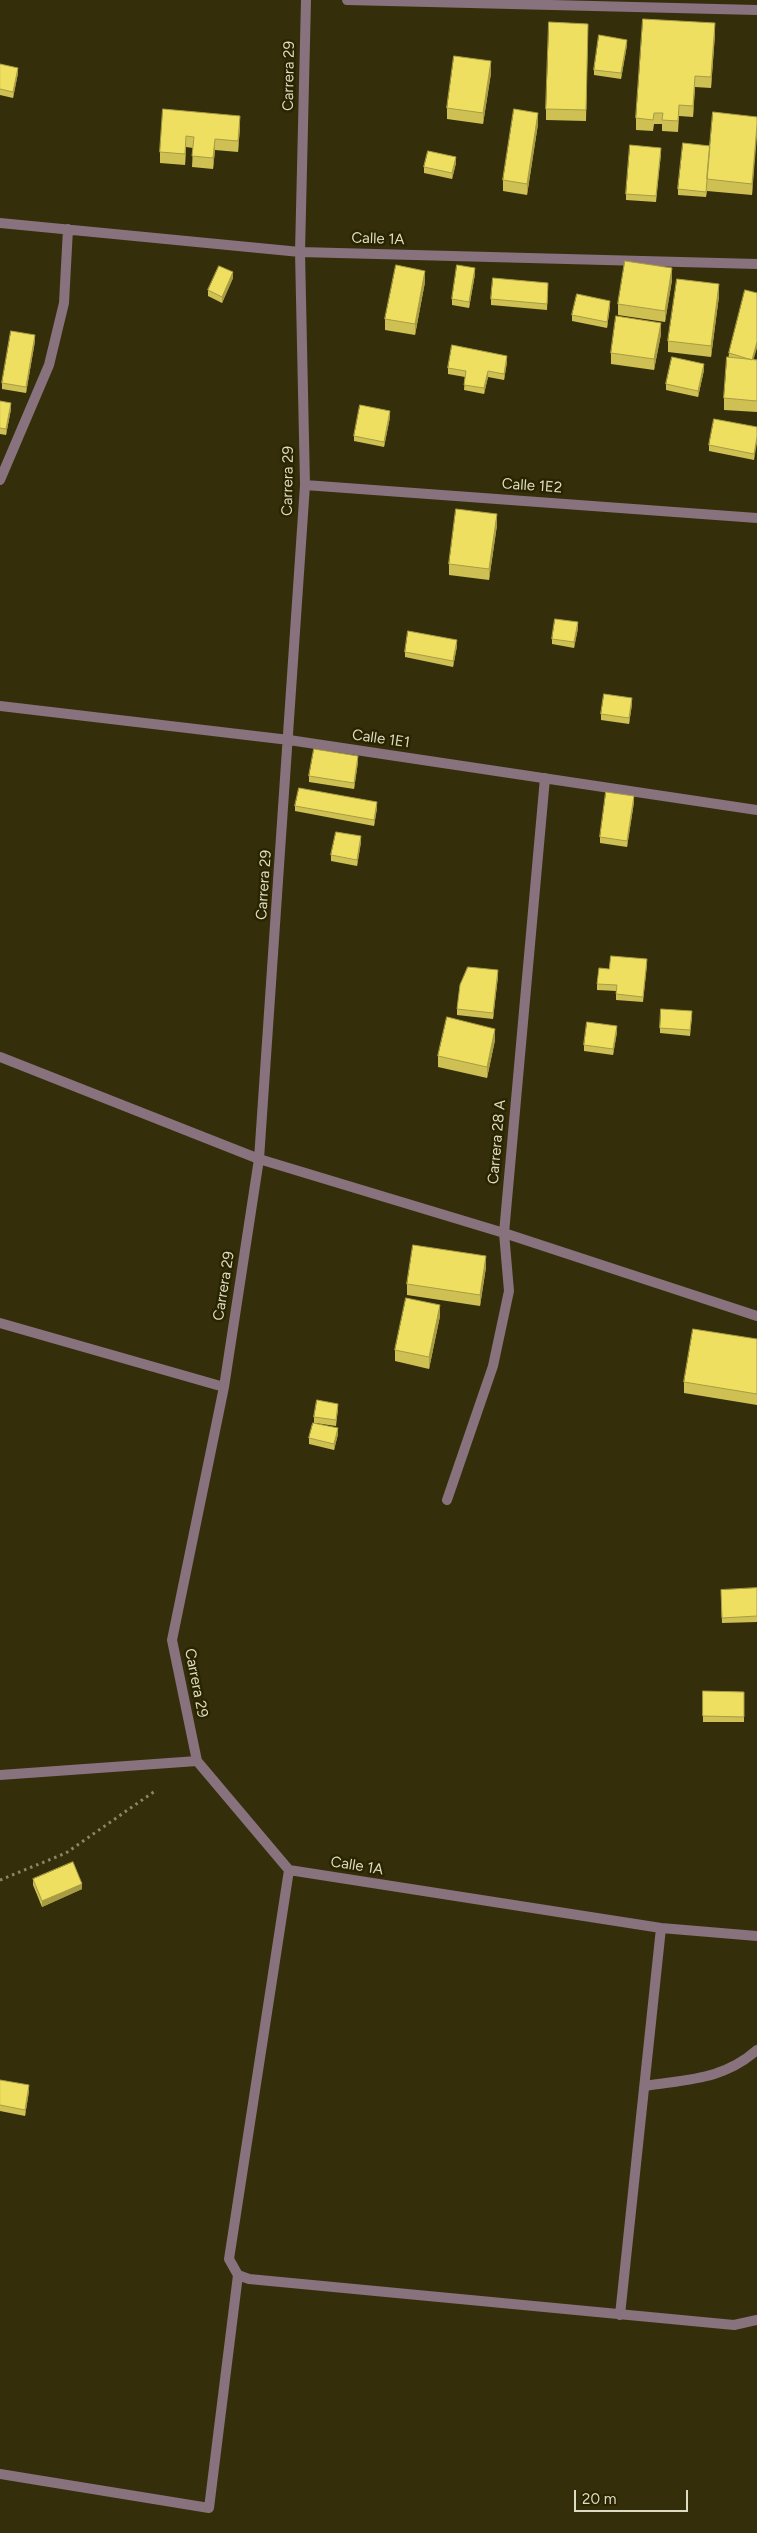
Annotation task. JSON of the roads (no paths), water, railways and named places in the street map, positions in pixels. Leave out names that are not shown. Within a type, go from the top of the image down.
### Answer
[{"type":"street","name":"Carrera 29","points":[[197,1761],[172,1640],[224,1387],[259,1159],[305,485],[300,252],[306,0]]},
{"type":"street","points":[[347,0],[757,10]]},
{"type":"street","name":"Calle 1A","points":[[0,223],[300,252],[757,264]]},
{"type":"street","points":[[0,480],[49,365],[64,303],[68,229]]},
{"type":"street","name":"Calle 1E2","points":[[305,485],[757,518]]},
{"type":"street","name":"Calle 1E1","points":[[0,706],[289,740],[757,810]]},
{"type":"street","name":"Carrera 28 A","points":[[447,1500],[493,1366],[509,1291],[504,1233],[545,778]]},
{"type":"street","points":[[0,1057],[259,1159],[504,1233],[757,1316]]},
{"type":"street","points":[[0,1323],[224,1387]]},
{"type":"street","points":[[0,1775],[197,1761],[289,1870],[229,2258],[238,2275],[209,2508],[0,2474]]},
{"type":"street","name":"Calle 1A","points":[[289,1870],[661,1928],[757,1936]]},
{"type":"street","points":[[620,2315],[661,1928]]},
{"type":"street","points":[[644,2086],[723,2073],[743,2063],[757,2050]]},
{"type":"street","points":[[238,2275],[249,2279],[734,2325],[757,2320]]}]
